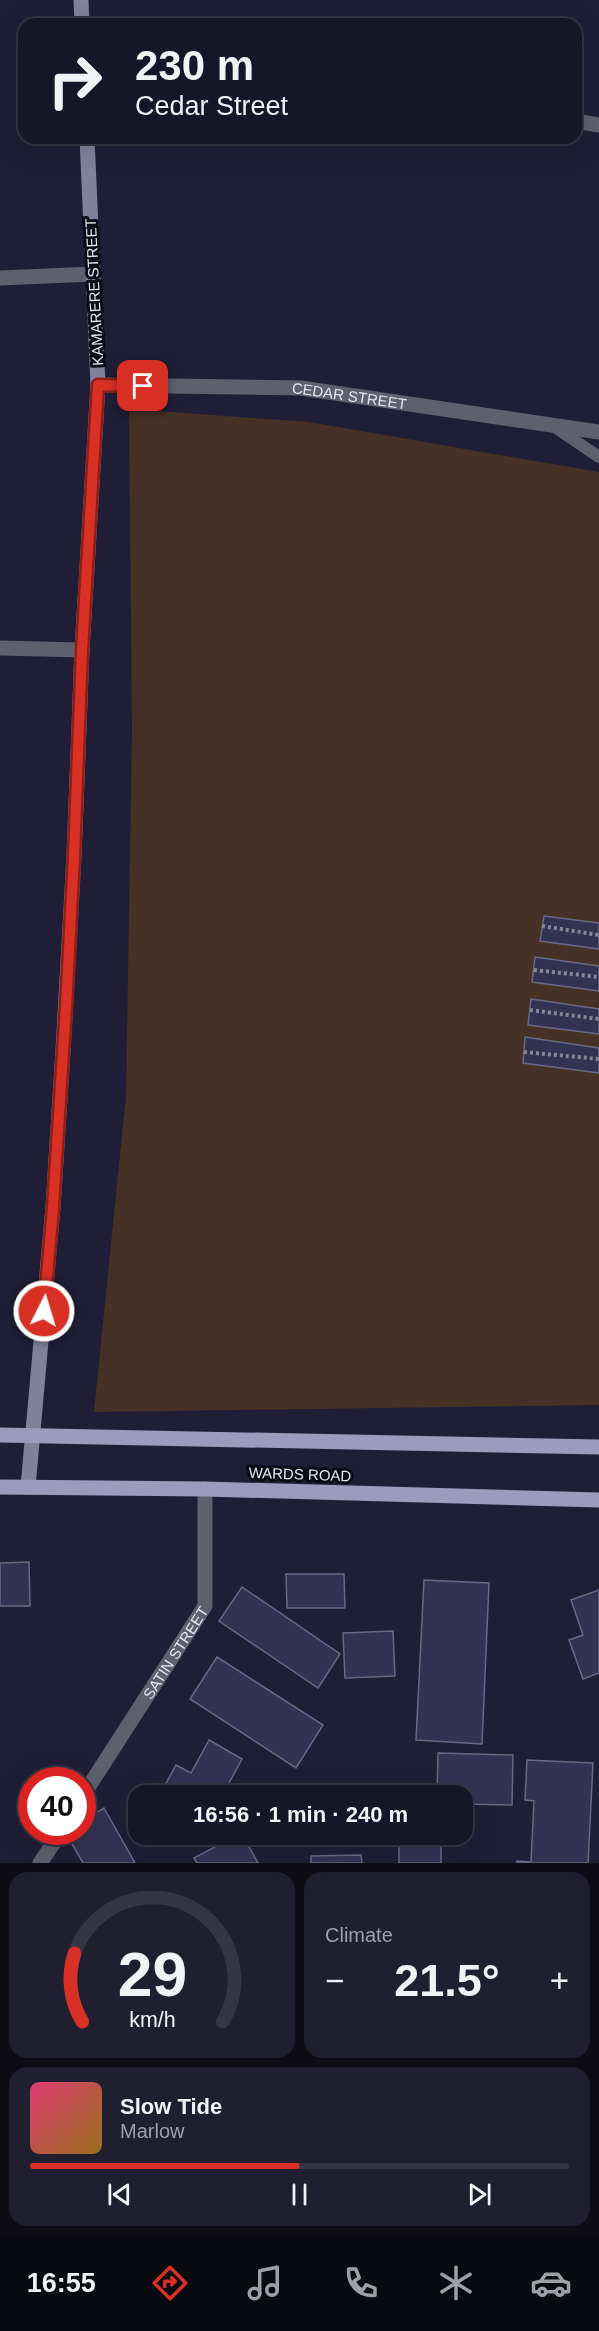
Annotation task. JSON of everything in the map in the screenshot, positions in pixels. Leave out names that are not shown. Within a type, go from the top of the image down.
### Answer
[{"type":"main road","points":[[0,1435],[599,1447]]},
{"type":"main road","name":"WARDS ROAD","points":[[0,1487],[205,1489],[599,1500]]},
{"type":"street","points":[[81,0],[82,18]]},
{"type":"street","points":[[582,122],[599,125]]},
{"type":"street","name":"KAMARERE STREET","points":[[28,1487],[53,1207],[62,1073],[82,650],[98,385],[87,144]]},
{"type":"street","points":[[0,278],[93,274]]},
{"type":"street","name":"CEDAR STREET","points":[[98,385],[301,388],[599,432]]},
{"type":"street","points":[[0,648],[82,650]]},
{"type":"street","name":"SATIN STREET","points":[[96,1775],[205,1606],[205,1489]]},
{"type":"street","points":[[40,1863],[52,1845]]},
{"type":"lane","points":[[551,425],[599,457]]},
{"type":"path","points":[[542,926],[599,934]]},
{"type":"path","points":[[534,970],[599,977]]},
{"type":"path","points":[[530,1010],[599,1019]]},
{"type":"path","points":[[524,1052],[599,1059]]},
{"type":"shaded area","points":[[129,409],[309,422],[599,472],[599,1405],[94,1412],[126,1096],[132,732]]},
{"type":"building","points":[[544,916],[599,923],[599,949],[540,941]]},
{"type":"building","points":[[535,957],[599,966],[599,991],[532,982]]},
{"type":"building","points":[[531,999],[599,1009],[599,1034],[528,1025]]},
{"type":"building","points":[[525,1037],[599,1048],[599,1073],[523,1063]]},
{"type":"building","points":[[29,1562],[30,1606],[0,1606],[0,1563]]},
{"type":"building","points":[[286,1574],[344,1574],[345,1608],[287,1608]]},
{"type":"building","points":[[424,1580],[489,1583],[482,1744],[416,1740]]},
{"type":"building","points":[[242,1587],[340,1654],[318,1688],[219,1621]]},
{"type":"building","points":[[599,1590],[599,1673],[583,1679],[569,1640],[583,1635],[571,1600]]},
{"type":"building","points":[[393,1631],[395,1676],[345,1678],[343,1633]]},
{"type":"building","points":[[217,1657],[323,1725],[296,1768],[190,1699]]},
{"type":"building","points":[[209,1740],[242,1759],[228,1785],[165,1785],[176,1765],[191,1773]]},
{"type":"building","points":[[438,1753],[513,1755],[512,1805],[473,1804],[473,1785],[437,1785]]},
{"type":"building","points":[[527,1760],[593,1763],[588,1863],[517,1863],[517,1861],[531,1862],[534,1801],[525,1800]]},
{"type":"building","points":[[104,1808],[135,1863],[83,1863],[73,1845],[96,1845],[96,1813]]},
{"type":"building","points":[[218,1845],[248,1845],[258,1863],[197,1863],[194,1858]]},
{"type":"building","points":[[399,1845],[441,1845],[441,1863],[399,1863]]},
{"type":"building","points":[[361,1855],[362,1863],[311,1863],[311,1856]]},
{"type":"route","points":[[44,1311],[66,1007],[82,650],[98,385],[143,386]]}]
